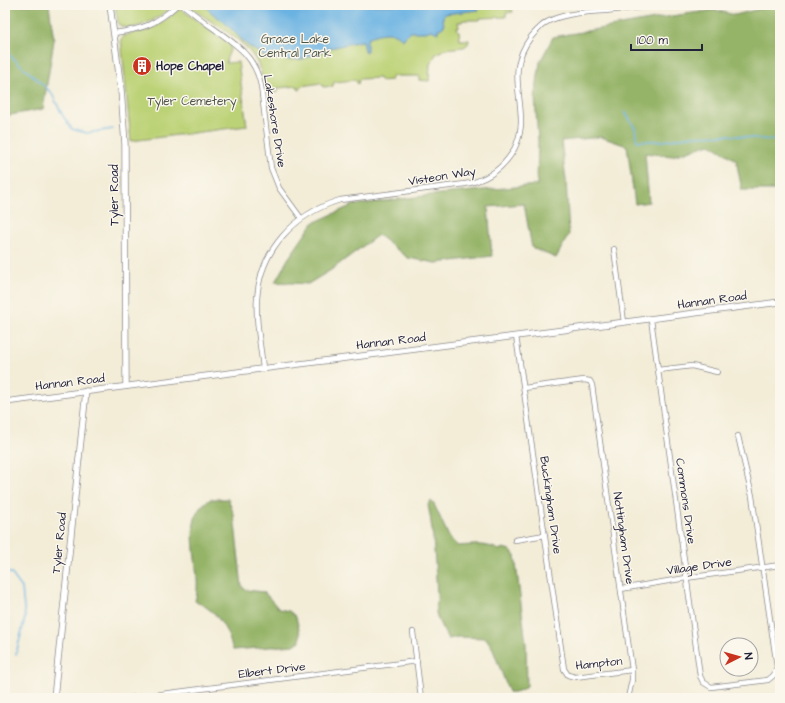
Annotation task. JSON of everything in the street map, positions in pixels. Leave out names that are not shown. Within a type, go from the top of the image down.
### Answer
[{"type":"street","name":"Tyler Road","points":[[110,5],[123,105],[125,144],[126,386]]},
{"type":"street","points":[[114,33],[135,30],[153,24],[177,5]]},
{"type":"street","name":"Lakeshore Drive","points":[[183,5],[238,45],[253,63],[260,78],[271,168],[279,188],[301,218]]},
{"type":"street","name":"Visteon Way","points":[[263,368],[257,311],[260,278],[274,246],[292,226],[301,218],[320,207],[340,200],[477,182],[487,177],[505,163],[516,143],[520,122],[517,69],[524,48],[535,32],[551,20],[569,14],[659,5]]},
{"type":"street","points":[[614,249],[624,322]]},
{"type":"street","name":"Hannan Road","points":[[5,402],[780,302]]},
{"type":"street","name":"Commons Drive","points":[[651,319],[700,676],[705,685],[713,687],[768,680],[776,672],[762,567]]},
{"type":"street","name":"Buckingham Drive","points":[[516,336],[563,665],[565,672],[568,675]]},
{"type":"street","points":[[658,370],[692,366],[717,372]]},
{"type":"street","name":"Nottingham Drive","points":[[524,388],[584,380],[590,382],[592,387],[632,670],[632,680],[628,698]]},
{"type":"street","name":"Tyler Road","points":[[54,698],[86,391]]},
{"type":"street","points":[[738,436],[752,496],[762,567]]},
{"type":"street","points":[[515,540],[545,536]]},
{"type":"street","name":"Village Drive","points":[[621,589],[780,565]]},
{"type":"street","points":[[413,632],[421,698]]},
{"type":"street","name":"Elbert Drive","points":[[131,698],[169,695],[417,661]]},
{"type":"street","name":"Hampton","points":[[568,675],[575,677],[632,670]]},
{"type":"green space","points":[[5,5],[49,5],[54,40],[43,109],[5,116]]},
{"type":"green space","points":[[115,5],[173,5],[155,19],[131,28],[118,24]]},
{"type":"green space","name":"Grace Lake Central Park","points":[[188,5],[487,5],[488,8],[505,6],[505,9],[512,9],[513,12],[506,13],[506,17],[480,18],[480,20],[463,20],[462,22],[458,22],[459,27],[457,27],[460,40],[469,40],[468,44],[464,47],[445,49],[436,54],[430,64],[429,81],[419,80],[419,76],[393,76],[391,80],[381,81],[379,78],[359,79],[358,84],[356,80],[334,82],[333,86],[323,87],[321,83],[301,86],[300,90],[298,89],[298,86],[278,88],[277,92],[269,93],[265,91],[260,68],[251,53],[235,37],[196,12]]},
{"type":"green space","points":[[780,5],[780,188],[778,190],[742,190],[736,160],[710,144],[672,156],[645,153],[649,202],[635,204],[627,146],[601,137],[561,141],[566,180],[569,234],[556,258],[532,248],[524,204],[488,207],[492,256],[436,263],[408,258],[378,235],[331,270],[308,284],[275,282],[288,259],[313,223],[353,205],[440,194],[537,185],[538,141],[535,97],[540,62],[553,37],[715,10],[735,15]]},
{"type":"green space","name":"Tyler Cemetery","points":[[181,9],[231,45],[226,63],[238,62],[247,126],[131,141],[121,39],[131,33],[152,29]]},
{"type":"green space","points":[[211,499],[228,499],[234,515],[242,587],[246,590],[264,592],[279,609],[289,611],[296,617],[300,641],[294,645],[233,650],[229,638],[220,621],[212,611],[195,601],[197,575],[193,531],[195,518],[201,507]]},
{"type":"green space","points":[[431,501],[434,504],[450,539],[458,546],[484,545],[499,550],[503,548],[510,550],[515,556],[526,644],[527,686],[521,690],[509,692],[492,647],[486,638],[457,637],[448,639],[440,623],[436,613],[437,597],[435,561],[432,527],[428,505]]},
{"type":"water","points":[[204,5],[479,5],[479,10],[445,14],[443,17],[444,26],[438,29],[438,33],[431,30],[426,32],[412,32],[407,34],[402,40],[398,35],[392,33],[384,33],[373,36],[367,40],[367,52],[365,53],[363,41],[361,41],[331,48],[303,59],[289,60],[264,56],[247,45]]},
{"type":"waterway","points":[[5,51],[51,92],[63,116],[72,129],[87,133],[113,129]]},
{"type":"waterway","points":[[625,112],[635,128],[637,141],[663,141],[692,136],[728,135],[780,141]]},
{"type":"waterway","points":[[5,573],[11,573],[22,588],[25,618],[16,654]]},
{"type":"place","name":"Hope Chapel","points":[[142,66]]}]
